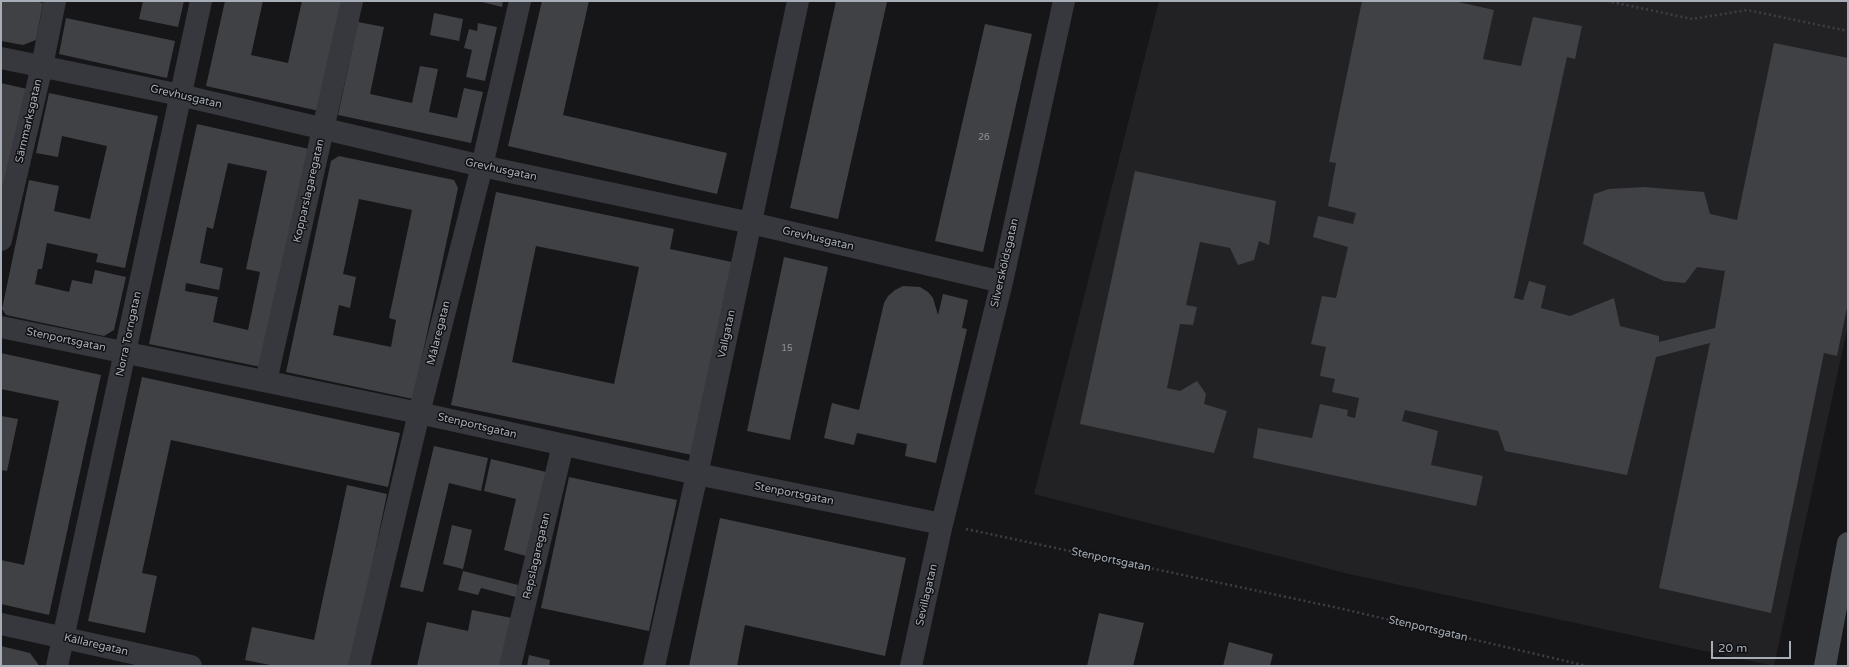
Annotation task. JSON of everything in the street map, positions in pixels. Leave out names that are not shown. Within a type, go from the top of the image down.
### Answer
[{"type":"street","name":"Särnmarksgatan","points":[[1,240],[42,66],[55,1]]},
{"type":"street","name":"Norra Torngatan","points":[[57,666],[201,1]]},
{"type":"street","name":"Kopparslagaregatan","points":[[266,381],[352,1]]},
{"type":"street","name":"Målaregatan","points":[[359,666],[419,413],[482,166],[520,1]]},
{"type":"street","name":"Vallgatan","points":[[654,666],[798,1]]},
{"type":"street","name":"Silversköldsgatan","points":[[942,524],[1002,282],[1064,1]]},
{"type":"street","name":"Grevhusgatan","points":[[1,58],[180,95],[323,130],[482,166],[751,223],[1002,282]]},
{"type":"street","name":"Stenportsgatan","points":[[1,327],[419,413],[696,474],[942,524]]},
{"type":"street","name":"Repslagaregatan","points":[[510,666],[563,445]]},
{"type":"street","name":"Sevillagatan","points":[[911,666],[942,524]]},
{"type":"street","points":[[1826,666],[1848,543]]},
{"type":"street","name":"Källaregatan","points":[[1,624],[191,666]]},
{"type":"path","points":[[1607,1],[1692,19],[1747,10],[1848,32]]},
{"type":"path","name":"Stenportsgatan","points":[[942,524],[1343,609],[1586,666]]},
{"type":"shaded area","points":[[1159,1],[1848,1],[1848,325],[1774,666],[1349,574],[1034,494]]},
{"type":"building","points":[[1,1],[34,1],[43,3],[36,40],[23,45],[1,41]]},
{"type":"building","points":[[143,1],[184,1],[178,27],[139,19]]},
{"type":"building","points":[[225,1],[263,1],[251,55],[288,63],[302,1],[343,1],[319,111],[206,86]]},
{"type":"building","points":[[478,1],[503,1],[502,7]]},
{"type":"building","points":[[542,1],[589,1],[563,115],[727,153],[717,194],[508,146]]},
{"type":"building","points":[[836,1],[887,2],[838,219],[790,208]]},
{"type":"building","points":[[1362,1],[1454,1],[1494,10],[1483,59],[1521,66],[1533,17],[1582,26],[1575,59],[1567,57],[1514,298],[1523,300],[1529,281],[1546,286],[1541,308],[1570,316],[1614,298],[1620,326],[1659,336],[1659,342],[1715,328],[1725,271],[1697,267],[1685,283],[1664,281],[1583,244],[1594,194],[1609,189],[1644,187],[1704,192],[1710,214],[1737,220],[1774,43],[1848,58],[1848,303],[1837,356],[1824,353],[1771,613],[1659,588],[1710,343],[1656,357],[1627,475],[1505,451],[1498,431],[1405,410],[1402,421],[1438,431],[1431,465],[1483,476],[1476,506],[1253,458],[1258,428],[1312,438],[1320,404],[1348,410],[1347,416],[1355,418],[1359,398],[1332,392],[1335,379],[1320,376],[1326,347],[1311,344],[1322,296],[1336,298],[1348,247],[1313,237],[1318,216],[1353,224],[1356,213],[1328,206],[1336,163],[1329,162]]},
{"type":"building","points":[[434,13],[463,19],[459,41],[430,35]]},
{"type":"building","points":[[66,18],[175,41],[167,78],[59,54]]},
{"type":"building","points":[[358,22],[384,27],[370,94],[412,103],[420,66],[438,69],[429,112],[457,118],[464,88],[483,92],[471,143],[338,115]]},
{"type":"building","points":[[478,23],[497,27],[485,81],[466,77],[472,50],[464,48],[469,29],[477,31]]},
{"type":"building","points":[[985,24],[1032,34],[983,252],[935,241]]},
{"type":"building","points":[[1,83],[27,89],[1,202]]},
{"type":"building","points":[[49,93],[158,116],[125,268],[96,262],[98,254],[47,243],[42,269],[38,269],[35,284],[69,292],[72,280],[92,284],[95,270],[126,277],[114,330],[104,336],[6,315],[2,309],[29,180],[59,186],[54,211],[90,219],[107,146],[62,136],[58,157],[36,153]]},
{"type":"building","points":[[197,124],[309,149],[261,367],[149,344]],"holes":[[[228,163],[267,171],[246,269],[260,272],[248,330],[213,322],[218,297],[185,291],[186,283],[219,290],[223,268],[200,263],[207,227],[213,229]]]},
{"type":"building","points":[[339,156],[454,180],[458,188],[413,399],[286,372],[331,161]],"holes":[[[359,199],[412,210],[389,318],[396,320],[391,347],[333,335],[339,305],[350,308],[356,277],[343,274]]]},
{"type":"building","points":[[1135,171],[1276,201],[1269,245],[1259,241],[1254,260],[1238,265],[1230,248],[1200,242],[1186,305],[1197,307],[1193,325],[1180,324],[1167,388],[1180,391],[1197,381],[1206,394],[1204,404],[1227,411],[1214,453],[1080,424]]},
{"type":"building","points":[[496,192],[674,229],[670,249],[732,262],[692,455],[451,405]],"holes":[[[536,246],[639,267],[614,384],[512,362]]]},
{"type":"building","points":[[784,257],[828,267],[790,440],[747,431]]},
{"type":"building","points":[[903,286],[920,287],[928,292],[933,298],[938,315],[943,294],[968,300],[962,328],[967,329],[936,463],[905,456],[907,444],[857,433],[854,445],[824,438],[832,403],[859,410],[884,303],[888,296]]},
{"type":"building","points":[[1,353],[101,375],[49,615],[1,604],[1,560],[24,565],[59,401],[1,389]]},
{"type":"building","points":[[142,377],[400,433],[388,487],[171,440],[142,573],[157,576],[145,633],[88,621]]},
{"type":"building","points":[[1,416],[18,419],[7,471],[1,470]]},
{"type":"building","points":[[434,446],[488,458],[481,491],[449,483],[423,592],[400,587]]},
{"type":"building","points":[[491,459],[546,472],[526,556],[504,550],[516,499],[484,491]]},
{"type":"building","points":[[569,477],[677,500],[649,631],[541,608]]},
{"type":"building","points":[[347,485],[387,494],[351,666],[275,666],[245,660],[252,627],[314,640]]},
{"type":"building","points":[[720,518],[906,558],[885,656],[745,625],[737,666],[689,666]]},
{"type":"building","points":[[452,525],[472,530],[463,569],[443,564]]},
{"type":"building","points":[[463,571],[518,585],[516,597],[481,588],[478,595],[458,590]]},
{"type":"building","points":[[472,610],[512,618],[501,666],[417,666],[427,622],[468,631]]},
{"type":"building","points":[[1099,613],[1144,623],[1133,666],[1087,666]]},
{"type":"building","points":[[1229,642],[1273,654],[1270,666],[1223,666]]},
{"type":"building","points":[[1,646],[30,653],[38,666],[1,666]]},
{"type":"building","points":[[529,655],[550,660],[549,666],[527,666]]}]
